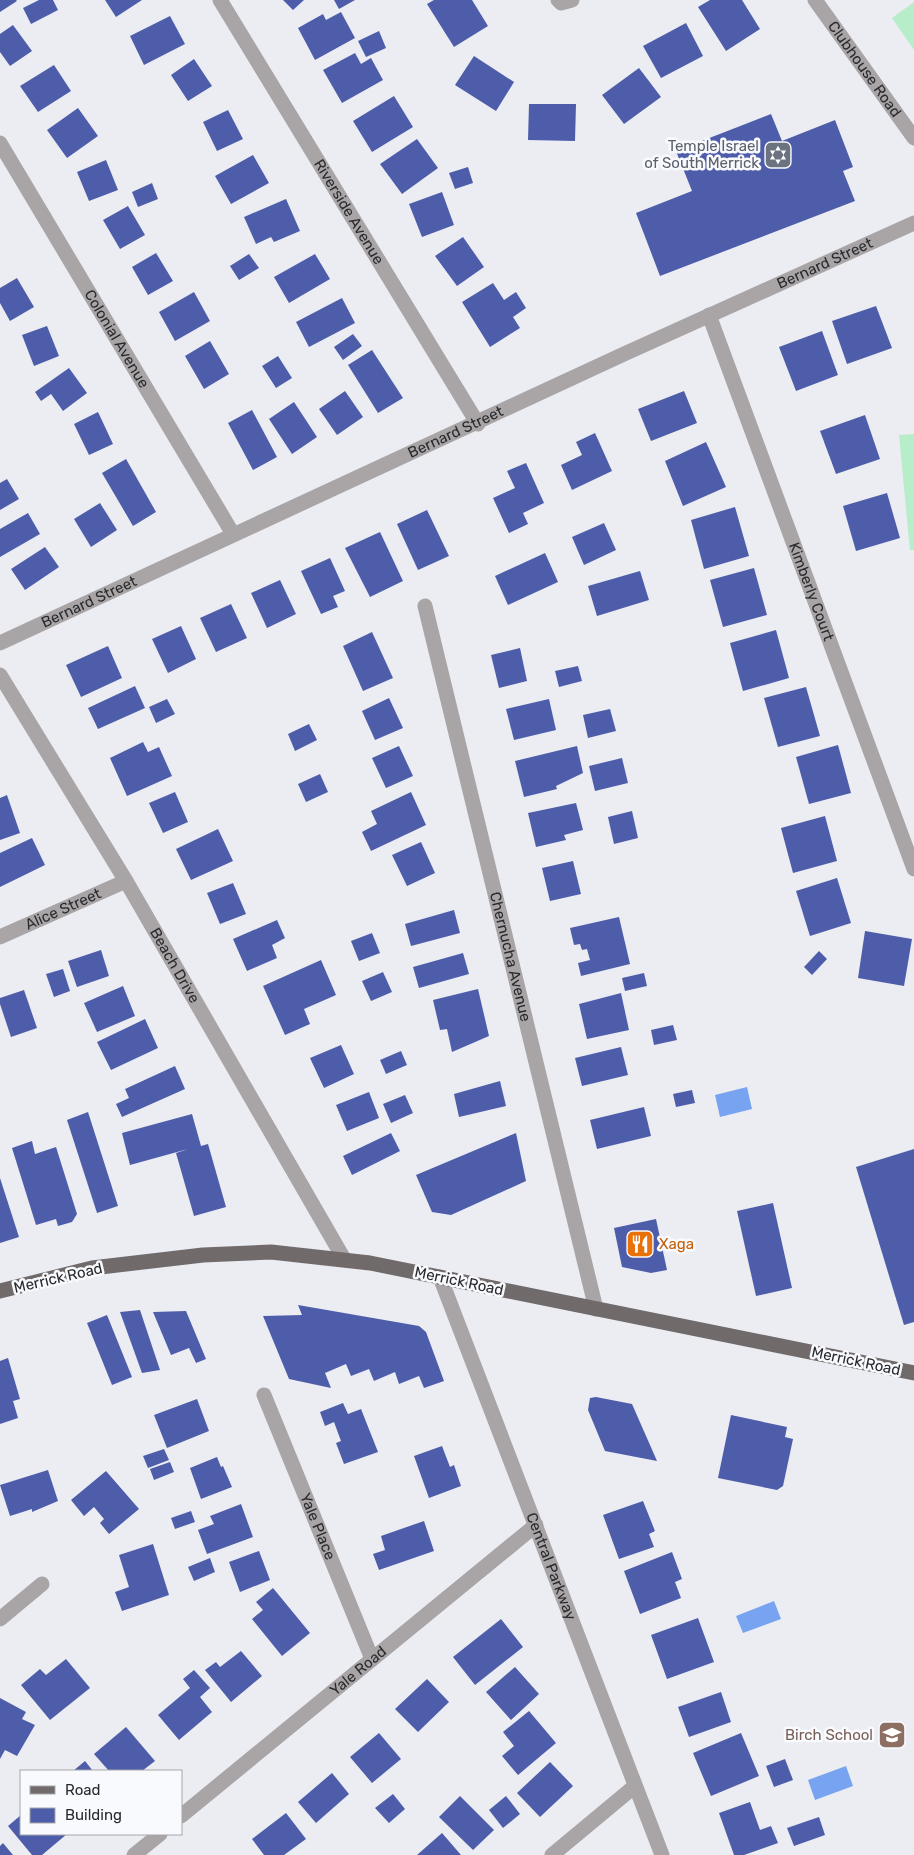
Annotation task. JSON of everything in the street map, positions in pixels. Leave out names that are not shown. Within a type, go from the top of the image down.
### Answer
[{"type":"main road","name":"Merrick Road","points":[[0,1291],[92,1268],[203,1255],[271,1252],[344,1259],[440,1277],[914,1373]]},
{"type":"street","name":"Riverside Avenue","points":[[220,0],[478,424]]},
{"type":"street","points":[[558,0],[561,3],[572,0]]},
{"type":"street","name":"Clubhouse Road","points":[[814,0],[914,138]]},
{"type":"street","name":"Colonial Avenue","points":[[0,143],[234,534]]},
{"type":"street","name":"Bernard Street","points":[[0,643],[234,534],[478,424],[709,315],[914,223]]},
{"type":"street","name":"Kimberly Court","points":[[709,315],[914,869]]},
{"type":"street","name":"Chernucha Avenue","points":[[425,606],[596,1309]]},
{"type":"street","name":"Beach Drive","points":[[0,675],[126,881],[344,1259]]},
{"type":"street","name":"Alice Street","points":[[0,937],[126,881]]},
{"type":"street","name":"Central Parkway","points":[[440,1277],[662,1855]]},
{"type":"street","name":"Yale Place","points":[[264,1395],[372,1659]]},
{"type":"street","name":"Yale Road","points":[[182,1815],[536,1526]]},
{"type":"street","points":[[0,1619],[42,1584]]},
{"type":"street","points":[[552,1855],[635,1786]]},
{"type":"street","points":[[134,1855],[159,1835]]},
{"type":"green space","points":[[914,2],[914,50],[892,18]]},
{"type":"green space","points":[[914,434],[914,550],[910,550],[899,435]]},
{"type":"water","points":[[747,1087],[752,1109],[720,1117],[715,1095]]},
{"type":"water","points":[[774,1601],[781,1619],[743,1633],[736,1616]]},
{"type":"water","points":[[846,1766],[853,1786],[815,1800],[808,1780]]},
{"type":"building","points":[[0,0],[16,0],[17,1],[0,12]]},
{"type":"building","points":[[39,0],[53,0],[58,10],[31,24],[23,8]]},
{"type":"building","points":[[105,0],[142,0],[116,17]]},
{"type":"building","points":[[283,0],[304,0],[293,10]]},
{"type":"building","points":[[334,0],[355,0],[339,9]]},
{"type":"building","points":[[434,0],[472,0],[488,26],[454,47],[427,4]]},
{"type":"building","points":[[710,0],[742,0],[760,29],[726,51],[698,7]]},
{"type":"building","points":[[341,12],[355,38],[315,60],[298,28],[323,14],[326,20]]},
{"type":"building","points":[[170,16],[185,44],[144,65],[130,36]]},
{"type":"building","points":[[686,23],[703,56],[661,78],[643,46]]},
{"type":"building","points":[[13,25],[32,51],[10,66],[0,52],[0,34]]},
{"type":"building","points":[[379,31],[386,48],[366,57],[358,41]]},
{"type":"building","points":[[355,53],[361,64],[371,58],[383,80],[342,103],[323,70]]},
{"type":"building","points":[[474,56],[514,82],[496,111],[455,85]]},
{"type":"building","points":[[194,59],[212,86],[188,101],[171,75]]},
{"type":"building","points":[[54,65],[71,91],[38,112],[20,86]]},
{"type":"building","points":[[639,68],[661,97],[624,124],[602,95]]},
{"type":"building","points":[[394,96],[413,127],[372,152],[353,121]]},
{"type":"building","points":[[529,104],[576,104],[575,141],[528,140]]},
{"type":"building","points":[[78,108],[98,136],[67,158],[47,130]]},
{"type":"building","points":[[228,110],[243,139],[217,151],[203,122]]},
{"type":"building","points":[[771,114],[782,141],[835,120],[853,167],[843,171],[855,201],[660,276],[636,213],[692,191],[676,151]]},
{"type":"building","points":[[417,139],[438,168],[402,194],[380,164]]},
{"type":"building","points":[[253,155],[269,183],[231,204],[215,176]]},
{"type":"building","points":[[106,160],[118,190],[89,201],[77,172]]},
{"type":"building","points":[[468,167],[473,183],[455,189],[449,173]]},
{"type":"building","points":[[152,183],[158,199],[138,207],[132,192]]},
{"type":"building","points":[[442,192],[454,225],[422,237],[409,204]]},
{"type":"building","points":[[286,199],[300,231],[274,242],[271,237],[256,244],[244,217]]},
{"type":"building","points":[[128,206],[145,235],[120,249],[103,220]]},
{"type":"building","points":[[463,237],[484,267],[457,286],[435,256]]},
{"type":"building","points":[[156,253],[173,281],[148,295],[132,267]]},
{"type":"building","points":[[249,254],[259,268],[239,280],[230,266]]},
{"type":"building","points":[[315,254],[330,279],[289,303],[274,277]]},
{"type":"building","points":[[17,278],[34,307],[10,321],[0,303],[0,288]]},
{"type":"building","points":[[493,283],[504,300],[516,292],[526,308],[513,317],[520,328],[490,347],[462,302]]},
{"type":"building","points":[[194,292],[210,321],[175,341],[159,312]]},
{"type":"building","points":[[342,298],[355,323],[309,347],[296,322]]},
{"type":"building","points":[[876,306],[892,348],[847,364],[832,321]]},
{"type":"building","points":[[47,326],[59,356],[34,366],[22,335]]},
{"type":"building","points":[[822,331],[838,375],[796,391],[779,347]]},
{"type":"building","points":[[353,334],[362,346],[343,360],[334,347]]},
{"type":"building","points":[[210,341],[229,374],[204,389],[185,356]]},
{"type":"building","points":[[372,350],[403,398],[378,413],[348,365]]},
{"type":"building","points":[[278,356],[292,378],[276,388],[262,366]]},
{"type":"building","points":[[69,368],[87,393],[63,411],[51,394],[41,401],[35,392]]},
{"type":"building","points":[[345,391],[363,417],[337,435],[319,409]]},
{"type":"building","points":[[684,391],[697,423],[651,441],[638,409]]},
{"type":"building","points":[[294,402],[317,437],[292,454],[269,419]]},
{"type":"building","points":[[252,410],[277,457],[253,470],[228,423]]},
{"type":"building","points":[[98,412],[113,444],[89,455],[74,424]]},
{"type":"building","points":[[865,415],[880,459],[836,474],[820,431]]},
{"type":"building","points":[[595,433],[612,471],[572,490],[561,465],[582,455],[576,442]]},
{"type":"building","points":[[706,442],[726,487],[683,506],[665,461]]},
{"type":"building","points":[[126,459],[156,512],[133,526],[102,473]]},
{"type":"building","points":[[526,463],[544,503],[523,513],[528,524],[509,533],[493,498],[515,488],[507,471]]},
{"type":"building","points":[[7,479],[19,499],[0,510],[0,483]]},
{"type":"building","points":[[887,493],[900,538],[856,551],[843,506]]},
{"type":"building","points":[[100,503],[117,530],[91,547],[74,519]]},
{"type":"building","points":[[735,507],[749,556],[704,569],[691,520]]},
{"type":"building","points":[[427,510],[449,556],[418,570],[397,524]]},
{"type":"building","points":[[28,513],[40,534],[0,557],[0,529]]},
{"type":"building","points":[[604,523],[616,550],[584,565],[572,537]]},
{"type":"building","points":[[380,532],[403,581],[370,597],[345,548]]},
{"type":"building","points":[[45,547],[59,567],[25,590],[11,569]]},
{"type":"building","points":[[545,553],[558,582],[508,605],[495,576]]},
{"type":"building","points":[[330,558],[345,591],[333,596],[338,607],[321,614],[301,571]]},
{"type":"building","points":[[754,568],[767,615],[723,627],[710,580]]},
{"type":"building","points":[[640,571],[649,600],[597,616],[588,586]]},
{"type":"building","points":[[280,580],[296,614],[267,628],[251,593]]},
{"type":"building","points":[[231,604],[247,638],[216,652],[200,618]]},
{"type":"building","points":[[181,626],[196,659],[168,673],[152,639]]},
{"type":"building","points":[[776,630],[789,678],[743,691],[730,643]]},
{"type":"building","points":[[372,632],[393,678],[363,691],[343,646]]},
{"type":"building","points":[[108,646],[122,678],[81,697],[66,665]]},
{"type":"building","points":[[520,648],[527,681],[499,688],[491,655]]},
{"type":"building","points":[[578,666],[582,681],[559,687],[555,671]]},
{"type":"building","points":[[135,686],[145,708],[98,729],[88,708]]},
{"type":"building","points":[[806,687],[820,736],[778,747],[764,698]]},
{"type":"building","points":[[389,698],[403,728],[375,740],[362,711]]},
{"type":"building","points":[[167,699],[175,714],[156,723],[149,707]]},
{"type":"building","points":[[549,699],[556,730],[514,740],[506,709]]},
{"type":"building","points":[[610,709],[616,731],[588,738],[583,715]]},
{"type":"building","points":[[309,724],[317,740],[295,751],[288,734]]},
{"type":"building","points":[[143,742],[148,752],[159,747],[172,776],[127,796],[110,758]]},
{"type":"building","points":[[838,745],[851,793],[809,804],[796,757]]},
{"type":"building","points":[[399,746],[413,776],[386,788],[372,758]]},
{"type":"building","points":[[577,746],[583,773],[556,786],[557,789],[524,797],[515,761]]},
{"type":"building","points":[[622,758],[628,783],[595,791],[589,766]]},
{"type":"building","points":[[320,774],[328,792],[306,802],[298,784]]},
{"type":"building","points":[[175,792],[188,822],[163,833],[149,803]]},
{"type":"building","points":[[411,792],[426,825],[371,851],[362,832],[377,824],[371,811]]},
{"type":"building","points":[[7,795],[20,833],[0,840],[0,798]]},
{"type":"building","points":[[576,803],[583,830],[564,835],[566,840],[536,847],[528,813]]},
{"type":"building","points":[[632,811],[638,838],[614,844],[608,817]]},
{"type":"building","points":[[825,816],[837,861],[793,873],[781,828]]},
{"type":"building","points":[[218,829],[233,861],[191,880],[176,849]]},
{"type":"building","points":[[32,838],[45,865],[0,887],[0,853]]},
{"type":"building","points":[[421,842],[435,873],[407,886],[392,855]]},
{"type":"building","points":[[573,861],[581,894],[550,901],[542,868]]},
{"type":"building","points":[[837,878],[851,923],[810,936],[796,891]]},
{"type":"building","points":[[233,883],[246,914],[220,924],[207,893]]},
{"type":"building","points":[[454,910],[460,933],[411,946],[405,924]]},
{"type":"building","points":[[619,917],[630,964],[581,976],[578,963],[590,960],[587,949],[582,950],[580,944],[574,945],[570,928]]},
{"type":"building","points":[[277,920],[285,938],[272,945],[277,958],[247,971],[233,939]]},
{"type":"building","points":[[865,931],[912,939],[904,986],[858,978]]},
{"type":"building","points":[[372,933],[380,953],[359,961],[351,941]]},
{"type":"building","points":[[101,950],[109,976],[77,987],[68,961]]},
{"type":"building","points":[[819,951],[827,959],[812,975],[804,967]]},
{"type":"building","points":[[463,953],[469,974],[419,988],[413,967]]},
{"type":"building","points":[[321,960],[336,995],[304,1009],[310,1024],[285,1035],[263,986]]},
{"type":"building","points":[[63,969],[70,991],[54,997],[46,974]]},
{"type":"building","points":[[383,972],[392,992],[371,1001],[362,981]]},
{"type":"building","points":[[644,973],[647,986],[625,991],[622,978]]},
{"type":"building","points":[[123,986],[135,1016],[97,1032],[84,1003]]},
{"type":"building","points":[[478,989],[489,1036],[452,1052],[447,1029],[440,1030],[433,1000]]},
{"type":"building","points":[[24,990],[37,1028],[11,1037],[0,1004],[0,998]]},
{"type":"building","points":[[621,993],[629,1030],[587,1039],[579,1004]]},
{"type":"building","points":[[145,1019],[158,1048],[111,1070],[97,1042]]},
{"type":"building","points":[[673,1025],[677,1040],[654,1045],[651,1030]]},
{"type":"building","points":[[341,1045],[354,1074],[324,1088],[310,1058]]},
{"type":"building","points":[[621,1047],[628,1075],[582,1086],[575,1058]]},
{"type":"building","points":[[401,1051],[407,1065],[386,1074],[380,1060]]},
{"type":"building","points":[[175,1066],[185,1089],[122,1117],[116,1104],[129,1098],[125,1089]]},
{"type":"building","points":[[500,1081],[506,1106],[459,1117],[454,1094]]},
{"type":"building","points":[[692,1090],[695,1103],[676,1107],[673,1094]]},
{"type":"building","points":[[369,1092],[379,1118],[347,1131],[336,1105]]},
{"type":"building","points":[[405,1095],[413,1113],[391,1123],[383,1104]]},
{"type":"building","points":[[644,1107],[651,1136],[597,1149],[590,1120]]},
{"type":"building","points":[[88,1112],[118,1206],[97,1213],[67,1120]]},
{"type":"building","points":[[192,1114],[201,1146],[208,1144],[226,1207],[194,1216],[176,1153],[188,1149],[130,1165],[122,1133]]},
{"type":"building","points":[[391,1133],[400,1151],[352,1175],[343,1156]]},
{"type":"building","points":[[516,1133],[526,1181],[451,1215],[432,1212],[416,1175]]},
{"type":"building","points":[[32,1141],[35,1154],[56,1147],[77,1214],[72,1222],[58,1226],[56,1219],[36,1225],[12,1148]]},
{"type":"building","points":[[914,1149],[914,1322],[904,1325],[856,1167]]},
{"type":"building","points":[[0,1178],[19,1237],[0,1243]]},
{"type":"building","points":[[773,1203],[792,1288],[756,1296],[737,1211]]},
{"type":"building","points":[[656,1219],[667,1270],[651,1273],[622,1267],[614,1228]]},
{"type":"building","points":[[298,1305],[419,1326],[426,1332],[444,1381],[424,1388],[419,1376],[399,1384],[395,1372],[374,1381],[369,1369],[351,1376],[346,1364],[325,1373],[331,1388],[289,1379],[263,1316],[302,1315]]},
{"type":"building","points":[[140,1310],[160,1370],[142,1373],[120,1312]]},
{"type":"building","points":[[186,1311],[206,1359],[196,1363],[189,1348],[171,1355],[153,1312]]},
{"type":"building","points":[[107,1315],[132,1377],[112,1385],[87,1323]]},
{"type":"building","points":[[8,1358],[20,1399],[13,1401],[18,1418],[0,1424],[0,1361]]},
{"type":"building","points":[[596,1397],[632,1404],[657,1461],[605,1451],[588,1410],[590,1398]]},
{"type":"building","points":[[197,1399],[209,1431],[167,1448],[154,1415]]},
{"type":"building","points":[[343,1403],[348,1414],[361,1409],[378,1452],[344,1464],[336,1443],[341,1441],[334,1422],[325,1426],[320,1412]]},
{"type":"building","points":[[731,1415],[787,1427],[785,1437],[793,1439],[783,1486],[777,1490],[718,1478]]},
{"type":"building","points":[[442,1446],[450,1467],[454,1465],[461,1486],[429,1498],[414,1456]]},
{"type":"building","points":[[164,1449],[169,1460],[148,1468],[143,1456]]},
{"type":"building","points":[[217,1457],[232,1487],[201,1499],[190,1468]]},
{"type":"building","points":[[170,1462],[174,1472],[154,1480],[150,1469]]},
{"type":"building","points":[[48,1470],[58,1501],[32,1512],[32,1509],[10,1516],[0,1485]]},
{"type":"building","points":[[106,1471],[139,1509],[109,1534],[100,1523],[104,1519],[94,1507],[84,1516],[71,1500]]},
{"type":"building","points":[[643,1501],[655,1531],[649,1534],[654,1547],[619,1559],[603,1515]]},
{"type":"building","points":[[241,1504],[253,1537],[207,1554],[198,1530],[214,1524],[210,1516]]},
{"type":"building","points":[[191,1511],[195,1522],[175,1529],[171,1518]]},
{"type":"building","points":[[424,1521],[434,1551],[379,1570],[373,1554],[385,1550],[381,1536]]},
{"type":"building","points":[[153,1544],[169,1595],[122,1611],[115,1592],[129,1587],[119,1555]]},
{"type":"building","points":[[259,1551],[270,1580],[240,1592],[229,1562]]},
{"type":"building","points":[[672,1552],[682,1579],[675,1582],[681,1598],[640,1614],[624,1571]]},
{"type":"building","points":[[210,1558],[215,1572],[194,1581],[188,1567]]},
{"type":"building","points":[[273,1588],[310,1633],[282,1656],[252,1619],[263,1610],[256,1602]]},
{"type":"building","points":[[698,1618],[714,1662],[667,1679],[651,1635]]},
{"type":"building","points":[[501,1619],[523,1647],[475,1685],[453,1657]]},
{"type":"building","points":[[241,1651],[262,1676],[231,1702],[205,1670],[216,1662],[220,1667]]},
{"type":"building","points":[[66,1659],[90,1688],[50,1720],[21,1685],[40,1669],[46,1675]]},
{"type":"building","points":[[515,1667],[539,1694],[511,1720],[486,1692]]},
{"type":"building","points":[[194,1670],[210,1688],[200,1697],[212,1712],[179,1740],[158,1715],[190,1688],[183,1679]]},
{"type":"building","points":[[427,1679],[449,1702],[418,1732],[395,1709]]},
{"type":"building","points":[[721,1692],[731,1722],[689,1737],[678,1707]]},
{"type":"building","points":[[0,1698],[26,1712],[22,1719],[35,1725],[17,1756],[5,1750],[0,1759]]},
{"type":"building","points":[[529,1711],[556,1743],[518,1775],[502,1756],[514,1746],[503,1732]]},
{"type":"building","points":[[126,1727],[155,1761],[143,1770],[108,1770],[94,1754]]},
{"type":"building","points":[[379,1733],[401,1759],[372,1783],[350,1757]]},
{"type":"building","points":[[741,1733],[759,1776],[711,1796],[693,1753]]},
{"type":"building","points":[[785,1759],[793,1780],[774,1787],[766,1766]]},
{"type":"building","points":[[85,1761],[92,1770],[74,1770]]},
{"type":"building","points":[[550,1762],[573,1786],[540,1817],[517,1793]]},
{"type":"building","points":[[332,1773],[349,1794],[316,1823],[298,1802]]},
{"type":"building","points":[[393,1794],[405,1809],[389,1823],[375,1808]]},
{"type":"building","points":[[460,1796],[494,1830],[473,1850],[439,1817]]},
{"type":"building","points":[[506,1796],[520,1814],[503,1828],[489,1810]]},
{"type":"building","points":[[750,1802],[760,1830],[771,1826],[778,1843],[744,1855],[734,1855],[719,1813]]},
{"type":"building","points":[[286,1813],[306,1839],[284,1855],[264,1855],[252,1839]]},
{"type":"building","points":[[20,1816],[20,1835],[66,1835],[42,1855],[32,1855],[8,1826]]},
{"type":"building","points":[[819,1817],[825,1835],[794,1846],[787,1828]]},
{"type":"building","points":[[442,1833],[461,1855],[417,1855]]},
{"type":"building","points":[[3,1843],[13,1855],[0,1855],[0,1846]]},
{"type":"place","name":"Temple Israel of South Merrick","points":[[778,155]]},
{"type":"place","name":"Xaga","points":[[640,1244]]},
{"type":"place","name":"Birch School","points":[[892,1735]]}]
